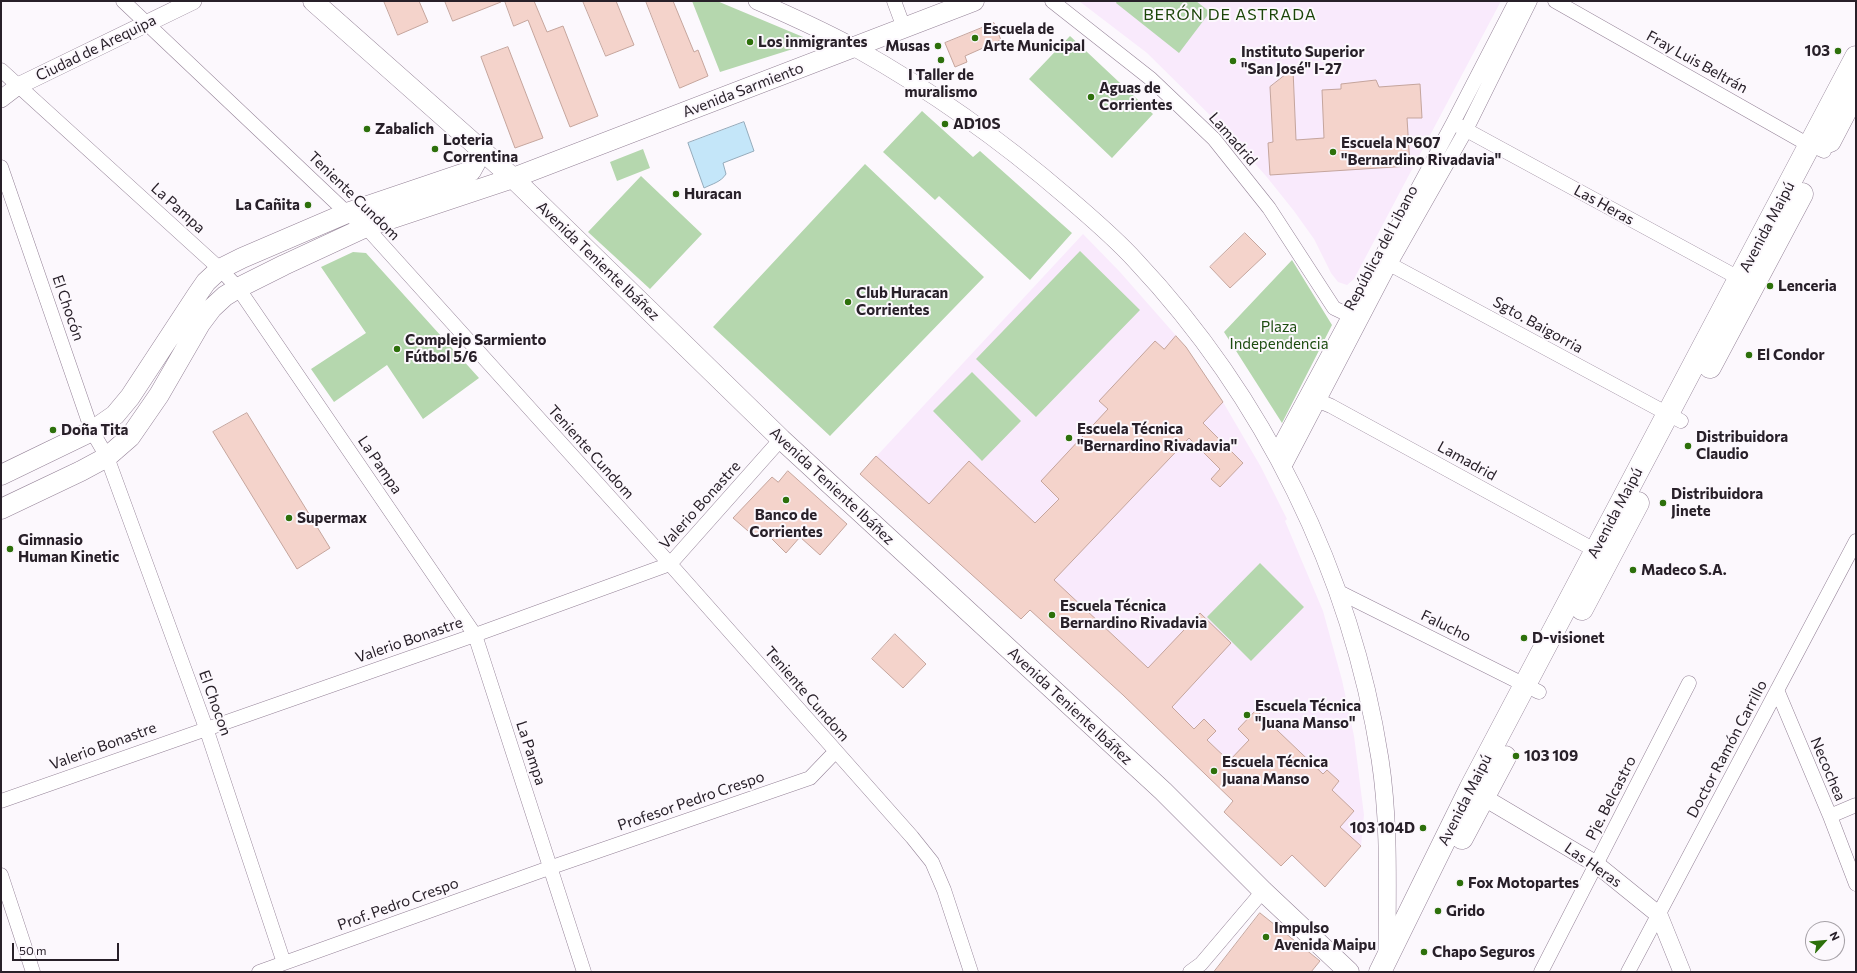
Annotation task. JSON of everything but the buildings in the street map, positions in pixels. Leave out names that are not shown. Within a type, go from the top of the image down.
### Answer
[{"type":"main road","name":"Avenida Teniente Ibáñez","points":[[313,1],[513,178],[781,439],[1163,791],[1263,891],[1349,972]]},
{"type":"main road","name":"Avenida Sarmiento","points":[[1,509],[82,471],[107,457],[130,436],[159,395],[200,324],[212,308],[225,296],[238,288],[291,261],[366,227],[513,178],[974,1]]},
{"type":"main road","name":"Avenida Maipú","points":[[1386,968],[1602,554],[1817,148],[1856,57]]},
{"type":"main road","name":"Avenida Maipú","points":[[1817,148],[1856,91]]},
{"type":"main road","points":[[1,475],[92,431],[115,415],[130,397],[206,282],[220,269],[242,258],[348,213],[471,171],[482,151]]},
{"type":"street","name":"Teniente Cundom","points":[[123,1],[145,24],[348,213],[366,227],[670,564],[835,752],[912,837],[932,862],[944,890],[971,972]]},
{"type":"street","name":"Ciudad de Arequipa","points":[[1,99],[18,86],[193,1]]},
{"type":"street","points":[[757,1],[854,47],[895,71],[982,128],[1050,182],[1097,223],[1135,260],[1181,314],[1231,379],[1275,454],[1312,526],[1349,620],[1370,705],[1381,761],[1388,853],[1386,968]]},
{"type":"street","points":[[894,1],[904,28]]},
{"type":"street","name":"Lamadrid","points":[[1052,1],[1151,79],[1214,139],[1269,208],[1334,308],[1355,318]]},
{"type":"street","name":"República del Libano","points":[[1460,127],[1516,1]]},
{"type":"street","name":"República del Libano","points":[[1283,469],[1313,399],[1385,261],[1530,1]]},
{"type":"street","name":"Fray Luis Beltrán","points":[[1555,1],[1817,148]]},
{"type":"street","name":"La Pampa","points":[[1,70],[220,269],[238,288],[475,635],[549,868],[584,972]]},
{"type":"street","name":"Las Heras","points":[[1460,127],[1747,282]]},
{"type":"street","name":"El Chocón","points":[[1,167],[92,431],[107,457]]},
{"type":"street","name":"Sgto. Baigorria","points":[[1385,261],[1674,418]]},
{"type":"street","name":"Lamadrid","points":[[1313,399],[1331,406],[1602,554]]},
{"type":"street","name":"República del Libano","points":[[1275,454],[1313,399]]},
{"type":"street","name":"Valerio Bonastre","points":[[1,801],[475,635],[670,564],[781,439]]},
{"type":"street","name":"El Chocon","points":[[107,457],[206,728],[284,963]]},
{"type":"street","name":"Doctor Ramón Carrillo","points":[[1628,972],[1856,541]]},
{"type":"street","name":"Falucho","points":[[1339,592],[1532,688]]},
{"type":"street","name":"Pje. Belcastro","points":[[1541,972],[1689,683]]},
{"type":"street","name":"Necochea","points":[[1777,690],[1830,816],[1856,884]]},
{"type":"street","name":"Profesor Pedro Crespo","points":[[549,868],[810,778],[835,752]]},
{"type":"street","name":"Las Heras","points":[[1477,793],[1596,864],[1659,914],[1682,972]]},
{"type":"street","points":[[1830,816],[1856,805]]},
{"type":"street","name":"Prof. Pedro Crespo","points":[[259,972],[549,868]]},
{"type":"street","points":[[1,875],[34,972]]},
{"type":"street","points":[[1190,972],[1201,964],[1263,891]]},
{"type":"shaded area","points":[[1079,1],[1501,1],[1354,279],[1347,285],[1338,282],[1331,273],[1314,239],[1294,211],[1266,176],[1224,129],[1147,53]]},
{"type":"shaded area","name":"Escuela Técnica \"Bernardino Rivadavia\"","points":[[1083,234],[1120,272],[1186,347],[1223,402],[1261,467],[1287,519],[1285,521],[1323,611],[1342,680],[1354,736],[1364,815],[1361,846],[1325,887],[1292,856],[1281,866],[1224,812],[1233,801],[1123,695],[1030,610],[1021,619],[860,474]]},
{"type":"green space","points":[[692,1],[717,1],[815,42],[720,72]]},
{"type":"green space","points":[[1117,1],[1196,1],[1210,12],[1179,53],[1116,3]]},
{"type":"green space","name":"Aguas de Corrientes","points":[[1070,36],[1153,114],[1112,158],[1029,79]]},
{"type":"green space","points":[[922,111],[973,157],[980,151],[1072,233],[1030,280],[939,196],[935,200],[883,152]]},
{"type":"green space","points":[[643,149],[650,168],[617,181],[610,162]]},
{"type":"green space","name":"Club Huracan Corrientes","points":[[865,164],[984,277],[830,436],[713,327]]},
{"type":"green space","points":[[641,176],[702,234],[650,289],[588,232]]},
{"type":"green space","points":[[1080,251],[1140,310],[1036,417],[976,359]]},
{"type":"green space","name":"Complejo Sarmiento Fútbol 5/6","points":[[353,252],[366,253],[479,378],[423,419],[387,365],[334,402],[311,369],[366,333],[321,267]]},
{"type":"green space","name":"Plaza Independencia","points":[[1292,260],[1332,325],[1282,423],[1224,332]]},
{"type":"green space","points":[[972,372],[1021,421],[982,461],[933,411]]},
{"type":"green space","points":[[1260,563],[1304,607],[1251,661],[1207,617]]},
{"type":"water","points":[[744,122],[754,151],[723,163],[726,174],[724,177],[704,188],[688,143]]},
{"type":"place","name":"Escuela de Arte Municipal","points":[[975,38]]},
{"type":"place","name":"Los inmigrantes","points":[[750,42]]},
{"type":"place","name":"Musas","points":[[938,46]]},
{"type":"place","name":"103","points":[[1838,51]]},
{"type":"place","name":"I Taller de muralismo","points":[[941,60]]},
{"type":"place","name":"Instituto Superior \"San José\" I-27","points":[[1233,61]]},
{"type":"place","name":"Aguas de Corrientes","points":[[1091,97]]},
{"type":"place","name":"AD10S","points":[[945,124]]},
{"type":"place","name":"Zabalich","points":[[367,129]]},
{"type":"place","name":"Loteria Correntina","points":[[435,149]]},
{"type":"place","name":"Escuela Nº607 \"Bernardino Rivadavia\"","points":[[1333,152]]},
{"type":"place","name":"Huracan","points":[[676,194]]},
{"type":"place","name":"La Cañita","points":[[308,205]]},
{"type":"place","name":"Lenceria","points":[[1770,286]]},
{"type":"place","name":"Club Huracan Corrientes","points":[[848,302]]},
{"type":"place","name":"Complejo Sarmiento Fútbol 5/6","points":[[397,349]]},
{"type":"place","name":"El Condor","points":[[1749,355]]},
{"type":"place","name":"Doña Tita","points":[[53,430]]},
{"type":"place","name":"Escuela Técnica \"Bernardino Rivadavia\"","points":[[1069,438]]},
{"type":"place","name":"Distribuidora Claudio","points":[[1688,446]]},
{"type":"place","name":"Banco de Corrientes","points":[[786,500]]},
{"type":"place","name":"Distribuidora Jinete","points":[[1663,503]]},
{"type":"place","name":"Supermax","points":[[289,518]]},
{"type":"place","name":"Gimnasio Human Kinetic","points":[[10,549]]},
{"type":"place","name":"Madeco S.A.","points":[[1633,570]]},
{"type":"place","name":"Escuela Técnica Bernardino Rivadavia","points":[[1052,615]]},
{"type":"place","name":"D-visionet","points":[[1524,638]]},
{"type":"place","name":"Escuela Técnica \"Juana Manso\"","points":[[1247,715]]},
{"type":"place","name":"103 109","points":[[1516,756]]},
{"type":"place","name":"Escuela Técnica Juana Manso","points":[[1214,771]]},
{"type":"place","name":"103 104D","points":[[1423,828]]},
{"type":"place","name":"Fox Motopartes","points":[[1460,883]]},
{"type":"place","name":"Grido","points":[[1438,911]]},
{"type":"place","name":"Impulso Avenida Maipu","points":[[1266,937]]},
{"type":"place","name":"Chapo Seguros","points":[[1424,952]]},
{"type":"district","name":"BERÓN DE ASTRADA","points":[[1230,15]]}]
